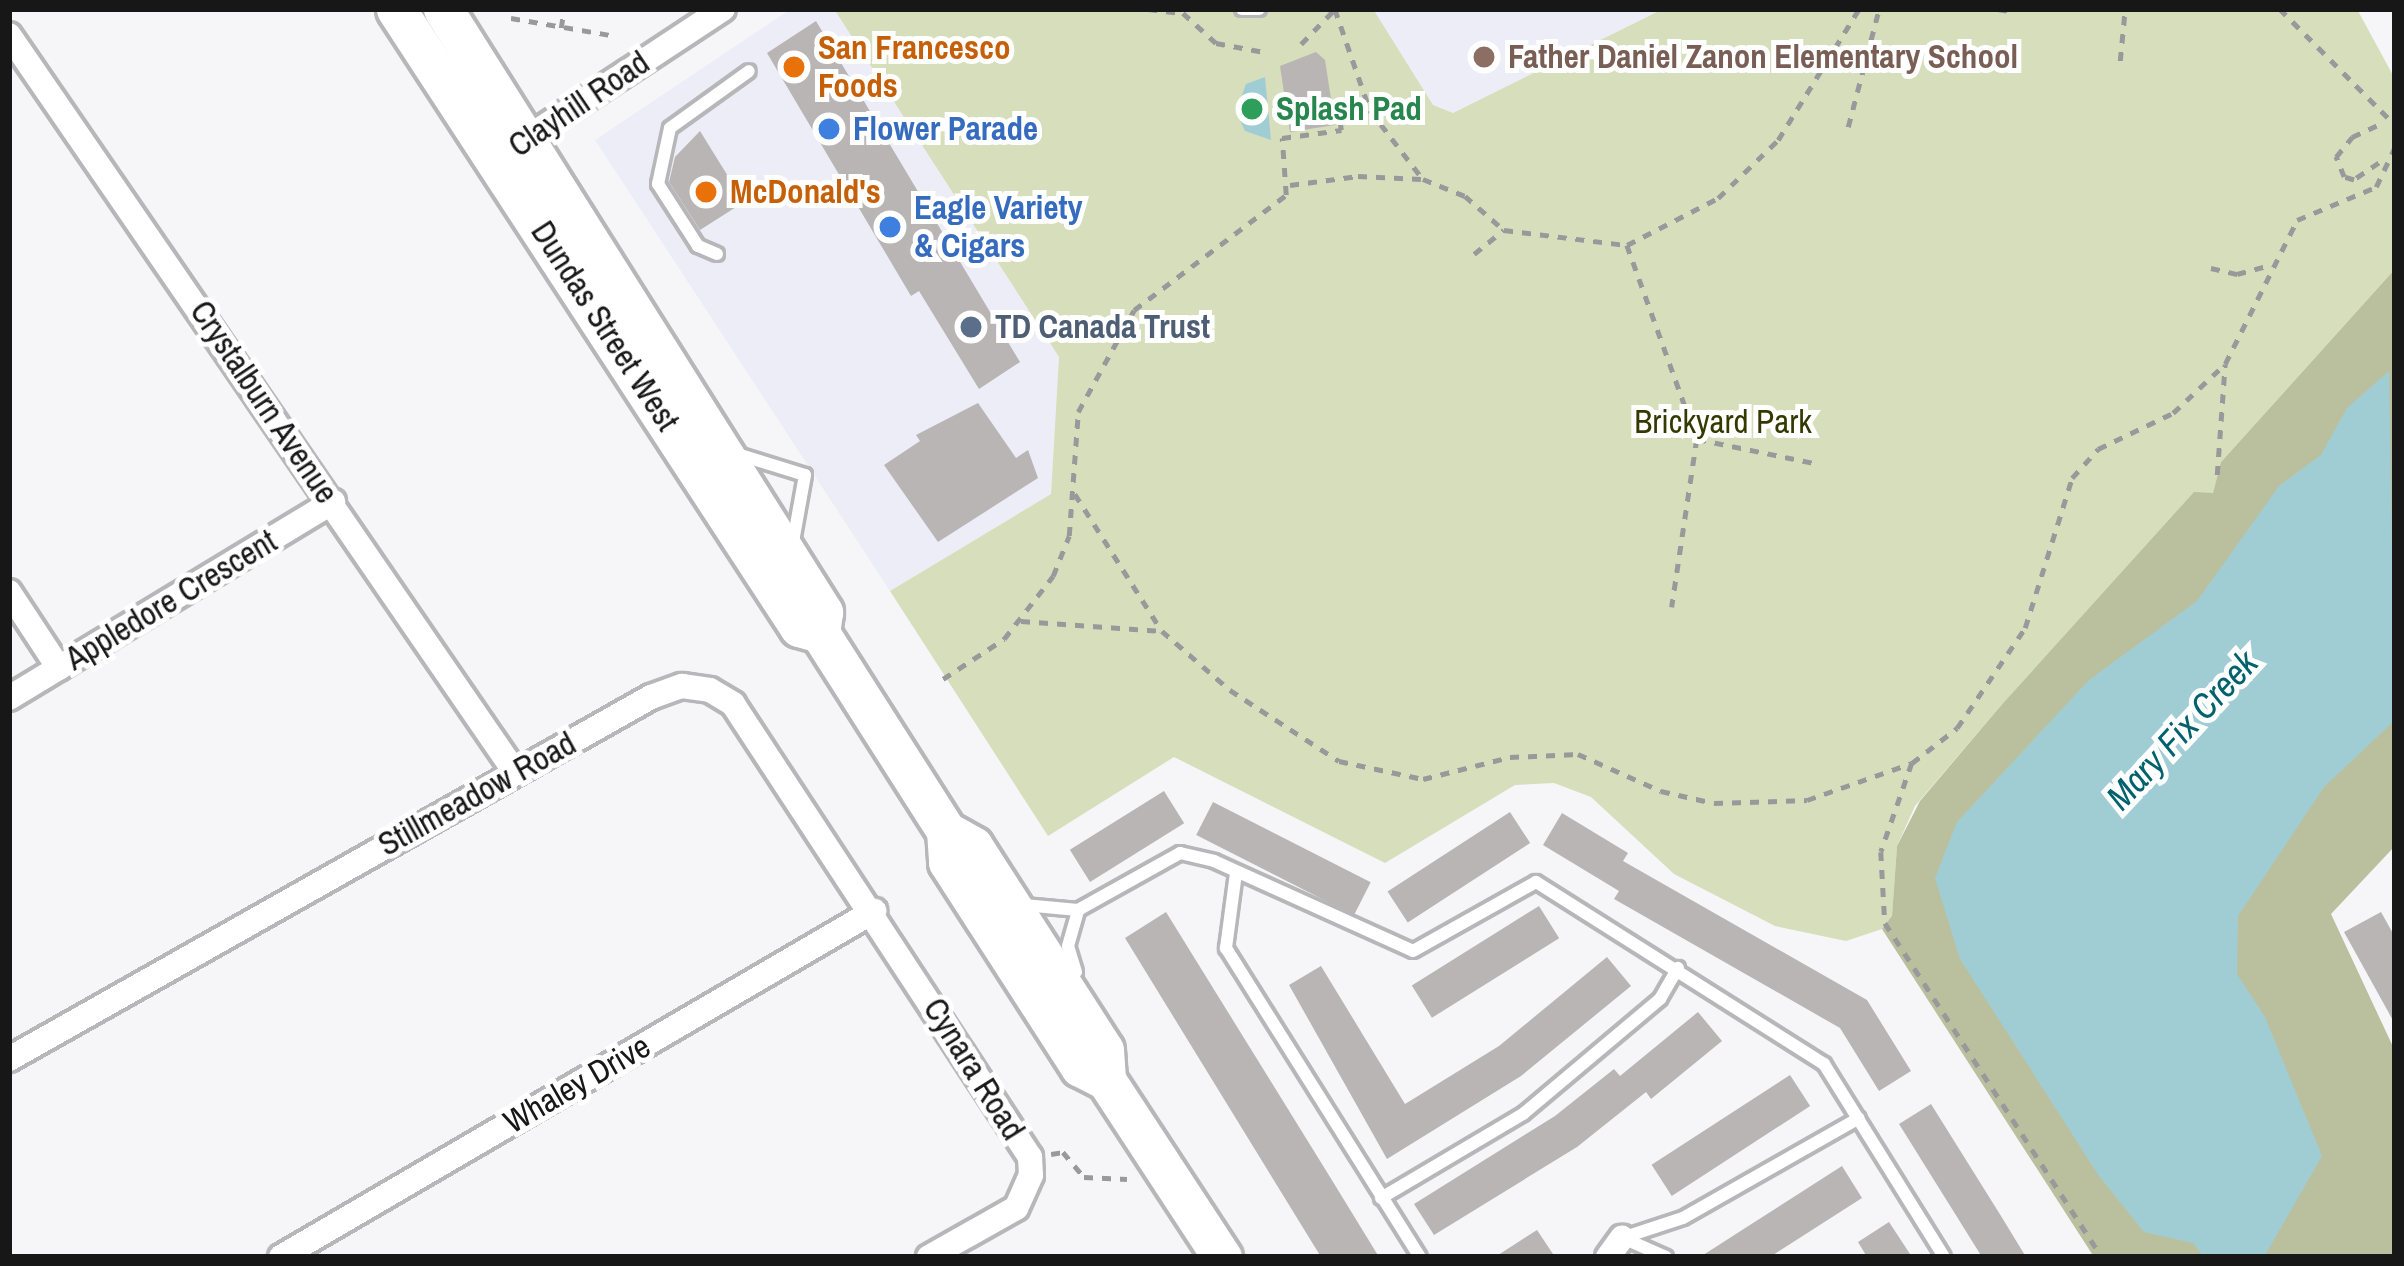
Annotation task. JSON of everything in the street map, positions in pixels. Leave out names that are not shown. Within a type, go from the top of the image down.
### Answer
[{"type":"main road","name":"Dundas Street West","points":[[395,9],[513,148],[722,447],[824,612],[820,633]]},
{"type":"main road","name":"Dundas Street West","points":[[443,9],[513,148],[799,627],[820,633],[946,831],[973,846],[1108,1054],[1222,1257]]},
{"type":"main road","name":"Dundas Street West","points":[[946,831],[948,862],[1080,1067],[1108,1054]]},
{"type":"street","name":"Clayhill Road","points":[[513,148],[723,9]]},
{"type":"street","name":"Crystalburn Avenue","points":[[9,35],[515,772]]},
{"type":"street","name":"Appledore Crescent","points":[[9,698],[333,502]]},
{"type":"street","points":[[9,592],[58,668]]},
{"type":"street","name":"Stillmeadow Road","points":[[9,1059],[515,772],[682,686],[710,690],[733,704],[874,911]]},
{"type":"street","name":"Cynara Road","points":[[874,911],[1030,1157],[1031,1175],[1016,1208],[928,1257]]},
{"type":"street","name":"Whaley Drive","points":[[281,1257],[874,911]]},
{"type":"lane","points":[[1242,9],[1259,9]]},
{"type":"lane","points":[[717,254],[698,247],[658,184],[670,128],[749,70]]},
{"type":"lane","points":[[722,447],[769,469],[806,475],[793,516],[792,561]]},
{"type":"lane","points":[[1000,888],[1041,912],[1078,910],[1180,854],[1236,873],[1414,951],[1536,882],[1803,1046],[1859,1118],[1944,1257]]},
{"type":"lane","points":[[1236,873],[1226,948],[1420,1257]]},
{"type":"lane","points":[[1078,910],[1069,960],[1092,996]]},
{"type":"lane","points":[[1381,1198],[1523,1114],[1660,999],[1678,968]]},
{"type":"lane","points":[[1615,1247],[1683,1218],[1859,1118]]},
{"type":"lane","points":[[1615,1247],[1666,1257]]},
{"type":"path","points":[[561,28],[564,9]]},
{"type":"path","points":[[1148,9],[1182,11],[1216,44],[1264,52]]},
{"type":"path","points":[[1300,44],[1335,9],[1370,110],[1424,179]]},
{"type":"path","points":[[944,679],[1021,621],[1061,556],[1075,494],[1078,412],[1134,310],[1290,185],[1358,176],[1424,179],[1465,196],[1504,230],[1627,245],[1718,198],[1778,140],[1859,9]]},
{"type":"path","points":[[1848,127],[1879,9]]},
{"type":"path","points":[[1998,9],[2013,12]]},
{"type":"path","points":[[2120,61],[2126,9]]},
{"type":"path","points":[[2280,9],[2319,40],[2386,122],[2395,125]]},
{"type":"path","points":[[511,18],[610,35]]},
{"type":"path","points":[[1290,185],[1282,138],[1341,130],[1340,113],[1370,110]]},
{"type":"path","points":[[2379,163],[2354,180],[2344,177],[2336,157],[2352,137],[2386,122]]},
{"type":"path","points":[[1075,494],[1162,632],[1292,734],[1339,760],[1423,778],[1510,758],[1578,754],[1661,791],[1754,804],[1807,800],[1912,763],[1957,728],[2025,628],[2072,478],[2098,449],[2173,413],[2225,364],[2297,220],[2376,187],[2395,147]]},
{"type":"path","points":[[1474,254],[1504,230]]},
{"type":"path","points":[[1627,245],[1697,439],[1672,607]]},
{"type":"path","points":[[2212,268],[2237,274],[2272,266]]},
{"type":"path","points":[[2217,475],[2225,364]]},
{"type":"path","points":[[1697,439],[1819,464]]},
{"type":"path","points":[[1021,621],[1162,632]]},
{"type":"path","points":[[1912,763],[1881,853],[1885,923],[2102,1257]]},
{"type":"path","points":[[1030,1157],[1063,1152],[1084,1177],[1127,1179]]},
{"type":"shaded area","points":[[791,9],[834,9],[1059,357],[1051,494],[890,591],[595,140]]},
{"type":"shaded area","name":"Father Daniel Zanon Elementary School","points":[[1369,9],[1663,9],[1453,113],[1433,105]]},
{"type":"green space","name":"Brickyard Park","points":[[834,9],[1373,9],[1433,105],[1453,113],[1663,9],[2357,9],[2395,79],[2395,269],[2221,462],[2213,494],[1998,709],[1915,806],[1897,846],[1892,917],[1882,929],[1846,941],[1775,926],[1674,874],[1591,797],[1554,783],[1515,785],[1385,863],[1174,757],[1048,836],[890,591],[1051,494],[1059,357]]},
{"type":"green space","points":[[2395,269],[2395,846],[2331,914],[2395,1051],[2395,1257],[2094,1257],[1882,929],[1892,916],[1897,846],[1920,801],[1998,709],[2194,492],[2213,493],[2221,462]]},
{"type":"water","name":"Splash Pad","points":[[1265,77],[1271,140],[1245,131],[1236,112],[1246,84]]},
{"type":"water","name":"Mary Fix Creek","points":[[2389,371],[2395,720],[2324,787],[2238,916],[2237,974],[2265,1017],[2322,1156],[2264,1257],[2204,1257],[2193,1243],[2144,1232],[2099,1176],[1960,959],[1935,878],[1957,822],[2089,680],[2197,601],[2279,486],[2321,455],[2347,408]]},
{"type":"building","points":[[816,21],[1020,362],[979,389],[919,291],[911,296],[767,53]]},
{"type":"building","points":[[1316,52],[1325,60],[1335,125],[1290,132],[1280,66]]},
{"type":"building","name":"McDonald's","points":[[700,131],[744,202],[700,230],[669,182],[675,157]]},
{"type":"building","points":[[978,403],[1016,458],[1028,450],[1038,478],[938,542],[884,465],[920,441],[916,435]]},
{"type":"building","points":[[1164,791],[1184,823],[1090,882],[1070,850]]},
{"type":"building","points":[[1213,802],[1371,882],[1354,915],[1196,835]]},
{"type":"building","points":[[1510,812],[1530,843],[1408,923],[1388,892]]},
{"type":"building","points":[[1562,813],[1628,853],[1623,861],[1867,1000],[1911,1071],[1879,1091],[1840,1028],[1614,899],[1619,891],[1543,845]]},
{"type":"building","points":[[1539,906],[1559,938],[1432,1018],[1412,985]]},
{"type":"building","points":[[1166,912],[1379,1257],[1321,1257],[1125,938]]},
{"type":"building","points":[[2381,912],[2395,937],[2395,1024],[2344,932]]},
{"type":"building","points":[[1607,957],[1631,986],[1521,1076],[1387,1159],[1289,985],[1321,966],[1405,1104],[1499,1046]]},
{"type":"building","points":[[1698,1012],[1722,1041],[1651,1099],[1646,1092],[1577,1147],[1434,1235],[1414,1204],[1555,1116],[1614,1069],[1620,1076]]},
{"type":"building","points":[[1790,1075],[1810,1106],[1672,1196],[1652,1165]]},
{"type":"building","points":[[1931,1104],[2026,1257],[1982,1257],[1899,1124]]},
{"type":"building","points":[[1842,1166],[1862,1198],[1770,1257],[1700,1257]]},
{"type":"building","points":[[1889,1222],[1912,1257],[1867,1257],[1858,1242]]},
{"type":"building","points":[[1537,1230],[1555,1257],[1495,1257]]},
{"type":"place","name":"Father Daniel Zanon Elementary School","points":[[1484,57]]},
{"type":"place","name":"San Francesco Foods","points":[[794,67]]},
{"type":"place","name":"Splash Pad","points":[[1252,109]]},
{"type":"place","name":"Flower Parade","points":[[829,129]]},
{"type":"place","name":"McDonald's","points":[[706,192]]},
{"type":"place","name":"Eagle Variety & Cigars","points":[[890,227]]},
{"type":"place","name":"TD Canada Trust","points":[[971,327]]}]
